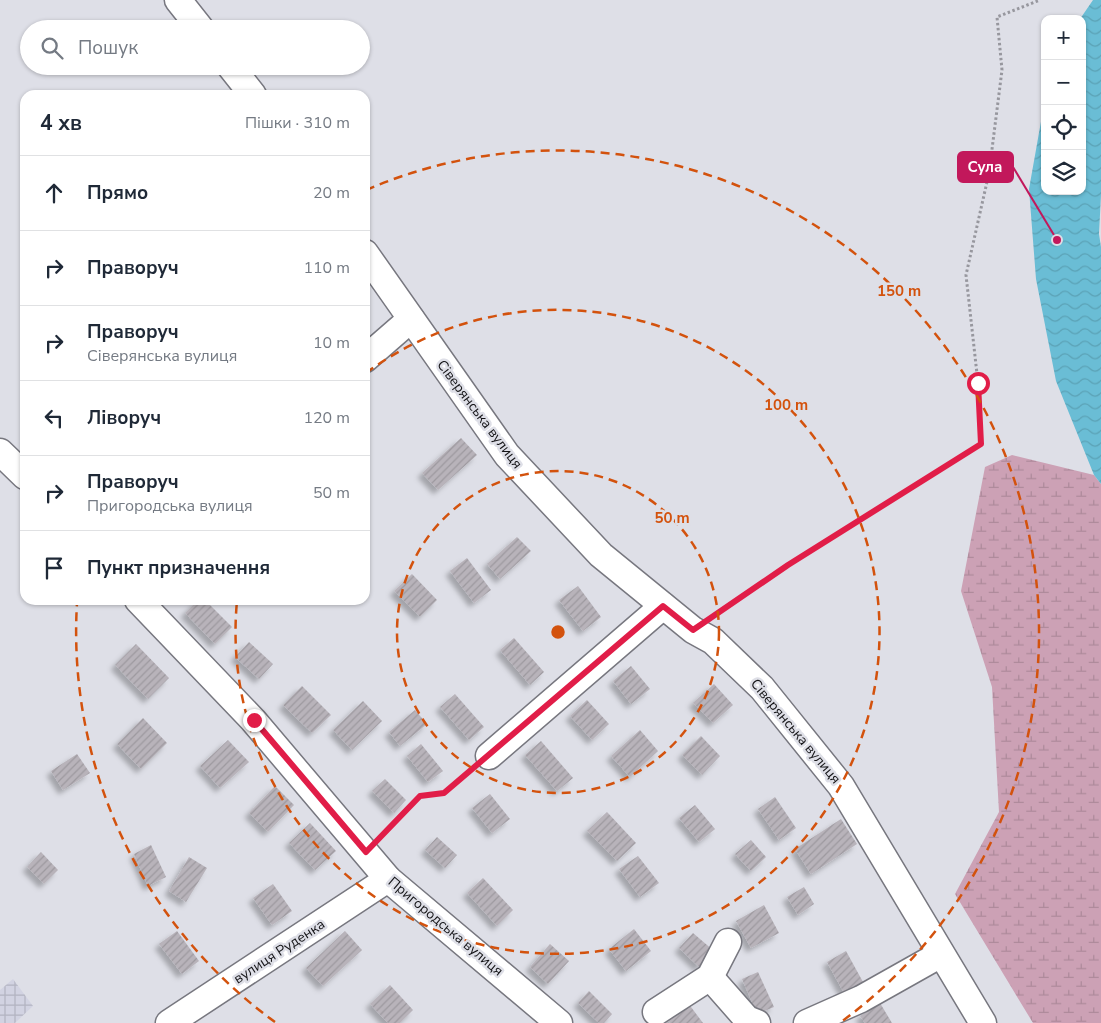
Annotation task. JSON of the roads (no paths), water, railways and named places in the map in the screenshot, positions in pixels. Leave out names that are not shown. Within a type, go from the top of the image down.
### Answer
[{"type":"street","points":[[178,0],[194,20]]},
{"type":"street","points":[[237,75],[249,90]]},
{"type":"street","name":"Сіверянська вулиця","points":[[370,261],[507,455],[601,555],[693,630],[713,641],[762,688],[841,786],[984,1023]]},
{"type":"street","points":[[370,355],[411,319]]},
{"type":"street","points":[[0,452],[20,471]]},
{"type":"street","name":"Пригородська вулиця","points":[[143,605],[254,720],[388,879],[560,1023]]},
{"type":"street","points":[[490,756],[663,606]]},
{"type":"street","name":"вулиця Руденка","points":[[169,1023],[388,879]]},
{"type":"street","points":[[656,1012],[710,977],[728,942]]},
{"type":"street","points":[[807,1023],[861,1000],[941,954]]},
{"type":"street","points":[[710,977],[747,1019],[758,1023]]},
{"type":"water","points":[[1093,0],[1101,0],[1101,195],[1099,234],[1101,247],[1101,484],[1094,475],[1056,381],[1036,279],[1029,189],[1041,122],[1041,195],[1086,195],[1086,15],[1083,15]]},
{"type":"place","name":"Сула","points":[[1057,240]]}]
